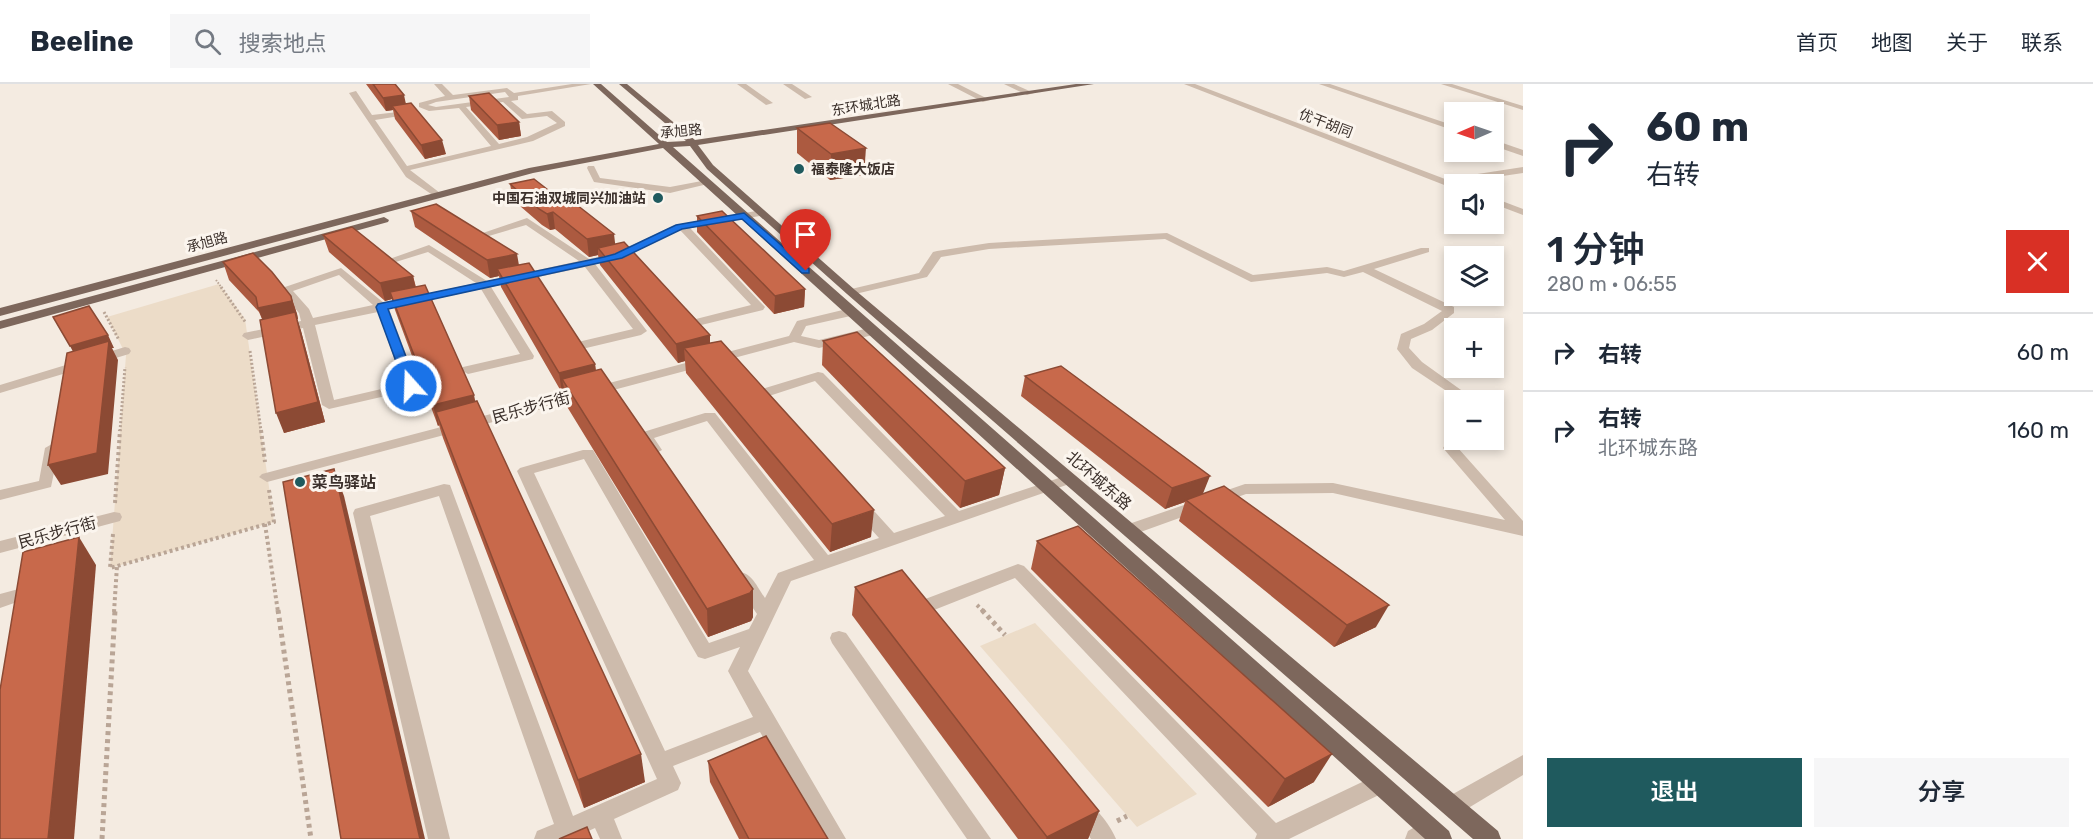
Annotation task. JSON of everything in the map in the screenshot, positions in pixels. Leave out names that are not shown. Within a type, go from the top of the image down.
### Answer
[{"type":"main road","points":[[597,84],[1379,784],[1429,836]]},
{"type":"main road","name":"北环城东路","points":[[623,84],[694,146],[711,167],[851,292],[1490,839]]},
{"type":"main road","name":"东环城北路","points":[[717,141],[1090,84]]},
{"type":"main road","name":"承旭路","points":[[0,312],[532,170],[717,141]]},
{"type":"main road","name":"承旭路","points":[[0,325],[490,190],[669,149]]},
{"type":"street","points":[[438,84],[451,98]]},
{"type":"street","points":[[513,84],[523,93]]},
{"type":"street","points":[[370,118],[460,106],[523,93],[586,84]]},
{"type":"street","points":[[741,84],[769,103]]},
{"type":"street","points":[[787,84],[808,98]]},
{"type":"street","points":[[952,84],[986,100]]},
{"type":"street","points":[[1008,84],[1030,93]]},
{"type":"street","name":"优干胡同","points":[[1188,84],[1443,182]]},
{"type":"street","points":[[1323,84],[1444,125]]},
{"type":"street","points":[[1445,84],[1523,108]]},
{"type":"street","points":[[404,169],[530,139],[562,124],[549,113],[525,117],[508,97],[507,90],[434,100],[422,105],[424,108],[436,109]]},
{"type":"street","points":[[353,93],[404,169],[437,195]]},
{"type":"street","points":[[460,106],[497,147]]},
{"type":"street","points":[[1504,146],[1523,153]]},
{"type":"street","points":[[591,168],[597,180],[670,190],[707,183]]},
{"type":"street","points":[[1443,182],[1523,170]]},
{"type":"street","points":[[1504,205],[1523,212]]},
{"type":"street","points":[[248,336],[588,263],[631,256],[683,227],[762,213]]},
{"type":"street","points":[[482,236],[527,221],[588,263],[641,331],[582,345]]},
{"type":"street","points":[[671,299],[693,323],[759,307],[683,227]]},
{"type":"street","points":[[851,292],[923,275],[937,254],[990,246],[1167,236],[1251,279],[1327,270],[1344,274],[1425,250]]},
{"type":"street","points":[[386,262],[429,248],[484,285],[528,356],[468,370]]},
{"type":"street","points":[[1364,268],[1450,310],[1428,327],[1405,337],[1403,349],[1417,365],[1453,390]]},
{"type":"street","points":[[341,271],[382,307],[411,386],[328,405],[307,323],[305,312],[286,290],[341,271]]},
{"type":"street","points":[[851,312],[801,324],[794,338],[819,344],[873,331]]},
{"type":"street","name":"民乐步行街","points":[[267,477],[794,338]]},
{"type":"street","points":[[0,389],[64,375],[124,351]]},
{"type":"street","points":[[776,411],[760,394],[818,376],[956,518]]},
{"type":"street","points":[[665,465],[645,436],[710,416],[825,563]]},
{"type":"street","points":[[0,495],[46,484],[54,438]]},
{"type":"street","points":[[1452,450],[1523,530]]},
{"type":"street","points":[[545,839],[670,783],[525,471],[588,453],[705,652],[756,634]]},
{"type":"street","points":[[835,839],[765,722],[738,671],[784,577],[1070,479]]},
{"type":"street","points":[[1129,530],[1245,489],[1333,488],[1523,530]]},
{"type":"street","points":[[440,839],[361,513],[444,489],[567,830]]},
{"type":"street","points":[[853,497],[891,541]]},
{"type":"street","name":"民乐步行街","points":[[0,547],[114,517]]},
{"type":"street","points":[[732,564],[766,614]]},
{"type":"street","points":[[933,628],[918,609],[1018,570],[1269,837],[1379,784]]},
{"type":"street","points":[[0,601],[26,593],[23,616]]},
{"type":"street","points":[[839,638],[980,839]]},
{"type":"street","points":[[660,762],[765,722]]},
{"type":"street","points":[[1452,806],[1523,764]]},
{"type":"street","points":[[1068,794],[1105,839]]},
{"type":"street","points":[[602,815],[611,839]]},
{"type":"path","points":[[95,299],[126,354],[110,567],[274,522],[245,319],[219,284],[204,269]]},
{"type":"path","points":[[265,525],[310,839]]},
{"type":"path","points":[[102,839],[117,566]]},
{"type":"path","points":[[964,591],[1005,635]]},
{"type":"shaded area","points":[[219,284],[245,319],[274,522],[110,568],[126,355],[107,317]]},
{"type":"shaded area","points":[[1035,623],[1197,794],[1137,827],[980,646]]},
{"type":"building","points":[[373,84],[395,84],[404,95],[383,98]]},
{"type":"building","points":[[489,93],[519,122],[497,125],[469,96]]},
{"type":"building","points":[[411,103],[442,140],[421,145],[392,106]]},
{"type":"building","points":[[830,123],[866,148],[831,154],[797,128]]},
{"type":"building","points":[[534,179],[570,207],[577,205],[614,234],[587,239],[553,212],[547,214],[539,209],[510,184]]},
{"type":"building","points":[[436,204],[517,254],[487,260],[411,211]]},
{"type":"building","points":[[722,211],[805,289],[775,296],[697,216]]},
{"type":"building","points":[[352,227],[413,276],[380,283],[323,235]]},
{"type":"building","points":[[624,242],[710,335],[676,344],[598,248]]},
{"type":"building","points":[[253,253],[272,272],[291,296],[292,301],[258,308],[256,297],[223,262]]},
{"type":"building","points":[[529,263],[595,364],[559,373],[497,269]]},
{"type":"building","points":[[425,285],[474,395],[433,405],[390,292]]},
{"type":"building","points":[[89,306],[108,335],[70,346],[53,317]]},
{"type":"building","points":[[295,312],[318,402],[276,413],[260,320]]},
{"type":"building","points":[[857,332],[1005,468],[965,481],[823,341]]},
{"type":"building","points":[[109,341],[97,453],[48,465],[67,353]]},
{"type":"building","points":[[721,341],[874,510],[832,524],[684,348]]},
{"type":"building","points":[[1061,366],[1210,476],[1172,488],[1025,376]]},
{"type":"building","points":[[601,369],[753,589],[750,593],[707,609],[562,379]]},
{"type":"building","points":[[477,401],[641,754],[578,780],[436,412]]},
{"type":"building","points":[[334,469],[420,839],[341,839],[283,482]]},
{"type":"building","points":[[1224,486],[1389,605],[1347,625],[1186,500]]},
{"type":"building","points":[[1078,526],[1332,754],[1285,779],[1037,541]]},
{"type":"building","points":[[79,537],[48,839],[0,839],[0,690],[23,552]]},
{"type":"building","points":[[902,570],[1099,811],[1047,837],[855,587]]},
{"type":"building","points":[[766,736],[828,839],[749,839],[708,761]]},
{"type":"building","points":[[587,827],[592,839],[559,839]]},
{"type":"place","name":"福泰隆大饭店","points":[[799,169]]},
{"type":"place","name":"中国石油双城同兴加油站","points":[[658,198]]},
{"type":"place","name":"菜鸟驿站","points":[[300,482]]},
{"type":"route","points":[[411,386],[382,307],[619,256],[679,227],[744,216],[806,271]]}]
